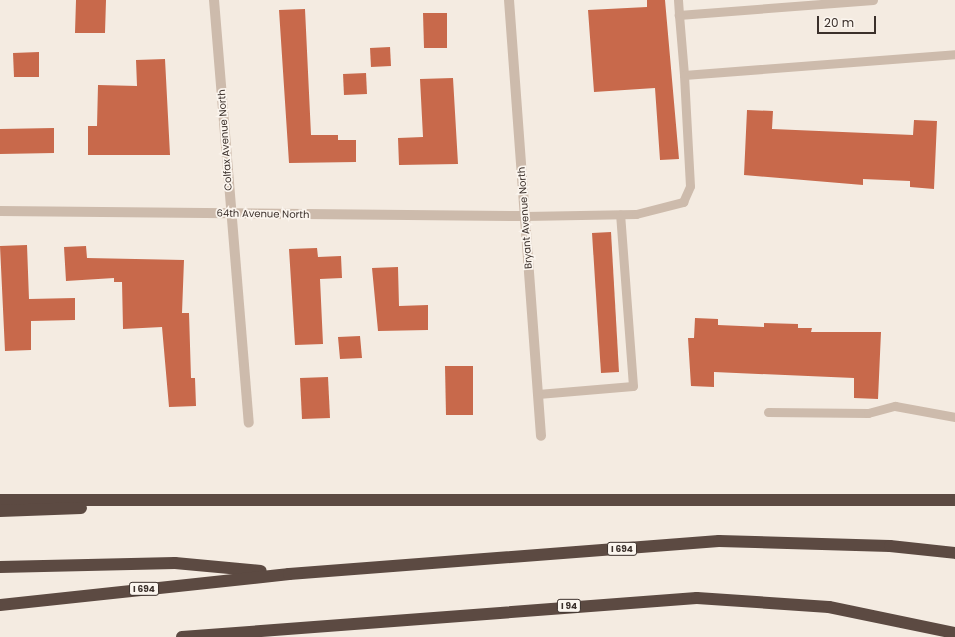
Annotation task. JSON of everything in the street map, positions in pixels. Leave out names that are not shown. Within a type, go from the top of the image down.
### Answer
[{"type":"highway","points":[[0,500],[955,500]]},
{"type":"highway","points":[[0,511],[288,500]]},
{"type":"highway","name":"I 694","points":[[0,605],[288,574],[719,541],[890,546],[955,553]]},
{"type":"highway","points":[[0,567],[175,563],[288,574]]},
{"type":"highway","name":"I 94","points":[[182,637],[697,598],[829,607],[955,633]]},
{"type":"street","name":"Colfax Avenue North","points":[[214,0],[230,213],[249,423]]},
{"type":"street","name":"Bryant Avenue North","points":[[509,0],[541,436]]},
{"type":"street","name":"64th Avenue North","points":[[0,211],[525,216]]},
{"type":"lane","points":[[525,216],[620,214],[683,202],[690,186],[678,0]]},
{"type":"lane","points":[[679,15],[873,0]]},
{"type":"lane","points":[[684,75],[955,54]]},
{"type":"lane","points":[[538,394],[633,386],[620,214]]},
{"type":"lane","points":[[768,412],[868,413],[895,406],[955,417]]},
{"type":"building","points":[[76,0],[106,0],[105,33],[75,33]]},
{"type":"building","points":[[647,0],[665,0],[679,159],[660,160],[655,88],[594,92],[588,10],[647,7]]},
{"type":"building","points":[[305,9],[311,135],[338,135],[338,140],[356,140],[356,162],[289,163],[279,10]]},
{"type":"building","points":[[423,13],[447,13],[447,48],[424,48]]},
{"type":"building","points":[[390,47],[391,66],[371,67],[370,48]]},
{"type":"building","points":[[39,52],[39,77],[14,77],[13,53]]},
{"type":"building","points":[[165,59],[170,155],[88,155],[88,126],[97,126],[98,85],[137,86],[136,60]]},
{"type":"building","points":[[366,73],[367,94],[344,95],[343,74]]},
{"type":"building","points":[[453,78],[458,164],[399,165],[398,138],[423,137],[420,79]]},
{"type":"building","points":[[747,110],[773,111],[772,129],[913,135],[914,120],[937,121],[934,189],[910,187],[910,181],[863,179],[863,185],[744,175]]},
{"type":"building","points":[[54,128],[54,153],[0,154],[0,129]]},
{"type":"building","points":[[611,232],[619,372],[601,373],[592,233]]},
{"type":"building","points":[[27,245],[29,299],[75,298],[75,320],[31,321],[31,350],[5,351],[0,246]]},
{"type":"building","points":[[86,246],[87,258],[184,260],[182,313],[189,313],[191,378],[195,378],[196,406],[169,407],[162,327],[123,329],[122,282],[114,282],[114,278],[66,281],[64,247]]},
{"type":"building","points":[[317,248],[318,257],[341,256],[342,278],[320,279],[323,344],[295,345],[289,249]]},
{"type":"building","points":[[398,267],[399,306],[428,305],[428,330],[378,331],[372,268]]},
{"type":"building","points":[[695,318],[718,319],[718,325],[764,327],[764,323],[798,324],[798,328],[812,328],[811,332],[881,332],[878,399],[854,398],[854,378],[714,372],[714,387],[691,386],[688,338],[694,338]]},
{"type":"building","points":[[360,336],[362,358],[340,359],[338,337]]},
{"type":"building","points":[[445,366],[473,366],[473,415],[446,415]]},
{"type":"building","points":[[328,377],[330,418],[302,419],[300,378]]}]
